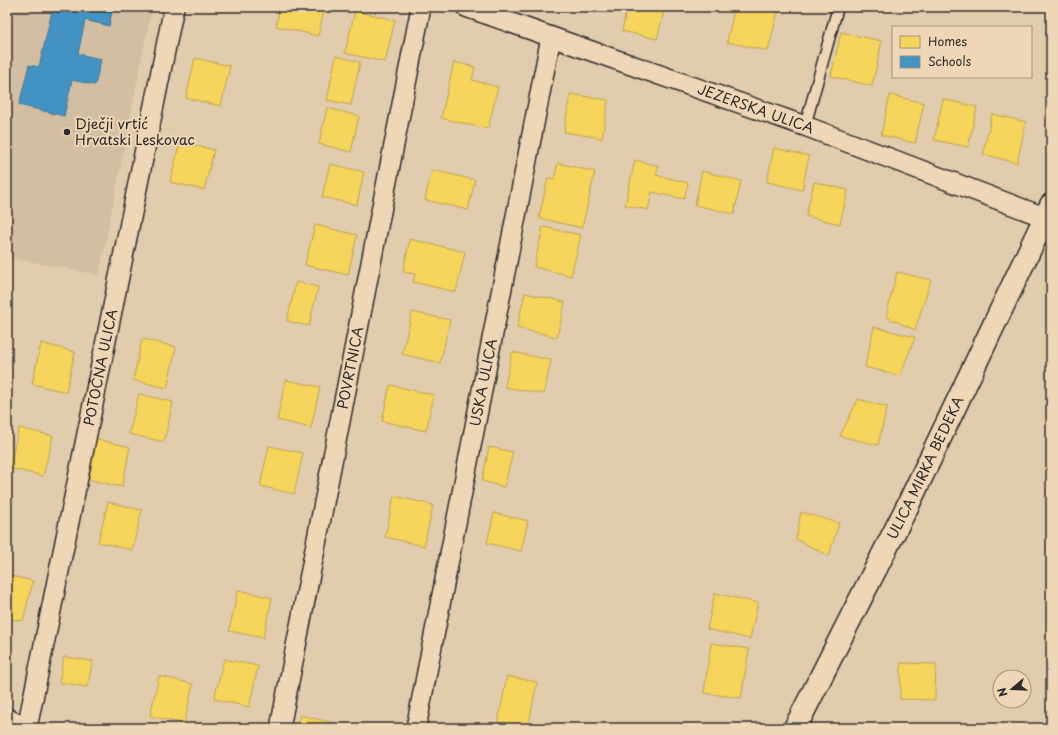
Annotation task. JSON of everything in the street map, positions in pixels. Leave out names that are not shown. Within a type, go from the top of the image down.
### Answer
[{"type":"main road","name":"ULICA MIRKA BEDEKA","points":[[795,728],[909,503],[1048,211]]},
{"type":"main road","points":[[7,720],[23,728]]},
{"type":"street","name":"POTOČNA ULICA","points":[[27,728],[174,7]]},
{"type":"street","name":"POVRTNICA","points":[[280,728],[421,7]]},
{"type":"street","name":"JEZERSKA ULICA","points":[[466,7],[1048,211]]},
{"type":"street","name":"USKA ULICA","points":[[416,728],[551,37]]},
{"type":"lane","points":[[805,126],[838,7]]},
{"type":"shaded area","name":"Dječji vrtić Hrvatski Leskovac","points":[[7,7],[152,7],[99,275],[7,257]]},
{"type":"building: Homes","points":[[280,7],[325,7],[318,36],[276,26]]},
{"type":"building: Homes","points":[[627,7],[665,7],[657,39],[622,31]]},
{"type":"building: Homes","points":[[735,7],[779,7],[768,51],[727,42]]},
{"type":"building: Homes","points":[[355,11],[395,20],[385,62],[345,53]]},
{"type":"building: Homes","points":[[841,32],[882,41],[872,86],[831,76]]},
{"type":"building: Homes","points":[[336,56],[360,62],[351,105],[327,100]]},
{"type":"building: Homes","points":[[195,58],[230,66],[221,106],[186,98]]},
{"type":"building: Homes","points":[[454,62],[475,67],[472,80],[498,87],[488,129],[441,118]]},
{"type":"building: Homes","points":[[570,94],[608,100],[602,138],[564,132]]},
{"type":"building: Homes","points":[[890,95],[924,103],[915,143],[881,135]]},
{"type":"building: Homes","points":[[943,99],[977,107],[968,147],[934,140]]},
{"type":"building: Homes","points":[[327,108],[359,116],[351,152],[319,144]]},
{"type":"building: Homes","points":[[992,114],[1026,122],[1017,163],[983,154]]},
{"type":"building: Homes","points":[[180,142],[214,150],[204,190],[170,182]]},
{"type":"building: Homes","points":[[774,148],[809,156],[802,190],[767,182]]},
{"type":"building: Homes","points":[[635,160],[659,166],[656,175],[688,183],[684,199],[652,192],[648,210],[625,205]]},
{"type":"building: Homes","points":[[558,163],[595,172],[582,228],[539,218],[548,178],[554,179]]},
{"type":"building: Homes","points":[[330,164],[364,172],[357,205],[322,197]]},
{"type":"building: Homes","points":[[432,170],[475,180],[468,210],[425,200]]},
{"type":"building: Homes","points":[[702,171],[741,181],[734,214],[695,205]]},
{"type":"building: Homes","points":[[814,182],[848,190],[840,224],[806,216]]},
{"type":"building: Homes","points":[[315,225],[357,235],[348,275],[305,265]]},
{"type":"building: Homes","points":[[543,227],[581,235],[571,276],[534,267]]},
{"type":"building: Homes","points":[[410,239],[465,252],[456,292],[413,282],[415,274],[403,272]]},
{"type":"building: Homes","points":[[897,272],[931,280],[915,330],[886,317]]},
{"type":"building: Homes","points":[[296,282],[318,287],[309,326],[287,321]]},
{"type":"building: Homes","points":[[525,293],[565,302],[557,337],[517,328]]},
{"type":"building: Homes","points":[[412,312],[450,320],[440,363],[402,354]]},
{"type":"building: Homes","points":[[874,327],[915,337],[900,376],[865,367]]},
{"type":"building: Homes","points":[[142,339],[176,347],[167,388],[133,380]]},
{"type":"building: Homes","points":[[41,343],[75,352],[66,392],[32,384]]},
{"type":"building: Homes","points":[[512,352],[551,360],[544,394],[505,387]]},
{"type":"building: Homes","points":[[286,380],[320,387],[311,428],[277,420]]},
{"type":"building: Homes","points":[[390,385],[434,395],[426,431],[382,421]]},
{"type":"building: Homes","points":[[139,394],[173,402],[164,442],[129,434]]},
{"type":"building: Homes","points":[[858,399],[887,407],[878,445],[840,436]]},
{"type":"building: Homes","points":[[19,428],[53,436],[43,476],[9,468]]},
{"type":"building: Homes","points":[[96,439],[130,447],[122,487],[87,479]]},
{"type":"building: Homes","points":[[269,446],[303,453],[294,494],[260,486]]},
{"type":"building: Homes","points":[[489,447],[513,452],[504,487],[482,481]]},
{"type":"building: Homes","points":[[394,496],[433,505],[424,546],[385,537]]},
{"type":"building: Homes","points":[[108,502],[142,510],[132,550],[98,542]]},
{"type":"building: Homes","points":[[801,512],[839,523],[829,556],[796,539]]},
{"type":"building: Homes","points":[[494,513],[528,521],[521,551],[487,543]]},
{"type":"building: Homes","points":[[7,575],[33,581],[23,621],[7,618]]},
{"type":"building: Homes","points":[[238,590],[272,598],[263,638],[229,631]]},
{"type":"building: Homes","points":[[715,593],[758,603],[750,639],[707,629]]},
{"type":"building: Homes","points":[[711,643],[749,649],[741,698],[704,693]]},
{"type":"building: Homes","points":[[64,657],[93,661],[87,687],[59,682]]},
{"type":"building: Homes","points":[[224,659],[258,666],[249,707],[214,699]]},
{"type":"building: Homes","points":[[901,663],[936,664],[935,700],[900,699]]},
{"type":"building: Homes","points":[[159,676],[193,684],[184,724],[150,716]]},
{"type":"building: Homes","points":[[507,676],[537,682],[528,728],[497,728]]},
{"type":"building: Homes","points":[[300,715],[334,723],[332,728],[297,728]]},
{"type":"building: Schools","points":[[53,7],[113,7],[109,26],[85,20],[78,54],[101,59],[95,85],[72,80],[64,116],[19,105],[29,65],[39,67]]},
{"type":"place","name":"Dječji vrtić Hrvatski Leskovac","points":[[67,132]]}]
